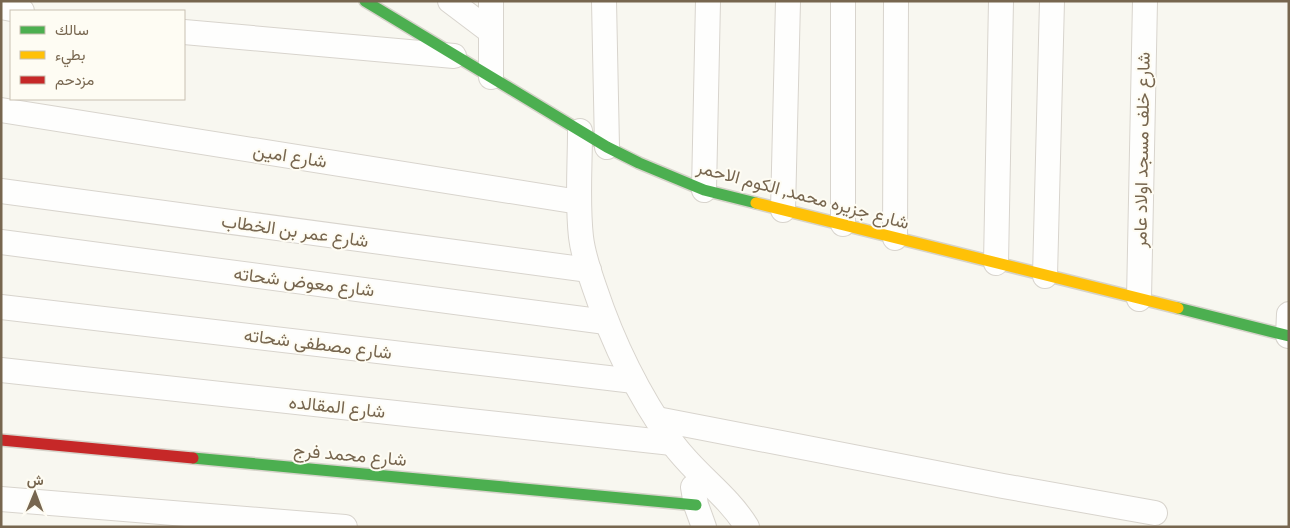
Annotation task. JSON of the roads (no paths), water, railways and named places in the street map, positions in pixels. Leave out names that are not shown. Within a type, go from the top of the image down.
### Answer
[{"type":"street","name":"شارع جزيره محمد, الكوم الاحمر","points":[[365,1],[607,147],[704,190],[1289,336]]},
{"type":"street","points":[[450,1],[491,32]]},
{"type":"street","points":[[491,1],[491,77]]},
{"type":"street","points":[[604,1],[607,147]]},
{"type":"street","points":[[704,190],[708,1]]},
{"type":"street","points":[[783,210],[788,1]]},
{"type":"street","points":[[843,1],[843,224]]},
{"type":"street","points":[[895,238],[896,1]]},
{"type":"street","points":[[996,263],[1001,1]]},
{"type":"street","points":[[1045,276],[1052,1]]},
{"type":"street","name":"شارع خلف مسجد اولاد عامر","points":[[1139,299],[1145,1]]},
{"type":"street","points":[[1,7],[17,10]]},
{"type":"street","points":[[185,32],[454,56]]},
{"type":"street","name":"شارع امين","points":[[1,110],[579,202]]},
{"type":"street","points":[[580,131],[579,202],[581,239],[606,322],[634,381],[672,443],[728,503],[747,527]]},
{"type":"street","name":"شارع عمر بن الخطاب","points":[[1,191],[589,270]]},
{"type":"street","name":"شارع معوض شحاته","points":[[1,242],[606,322]]},
{"type":"street","name":"شارع مصطفى شحاته","points":[[1,307],[634,381]]},
{"type":"street","points":[[1289,314],[1289,336]]},
{"type":"street","name":"شارع المقالده","points":[[1,370],[672,443]]},
{"type":"street","points":[[657,419],[1003,486],[1155,513]]},
{"type":"street","name":"شارع محمد فرج","points":[[1,440],[696,505]]},
{"type":"street","points":[[693,465],[696,505],[704,527]]},
{"type":"street","points":[[1,499],[345,527]]}]
